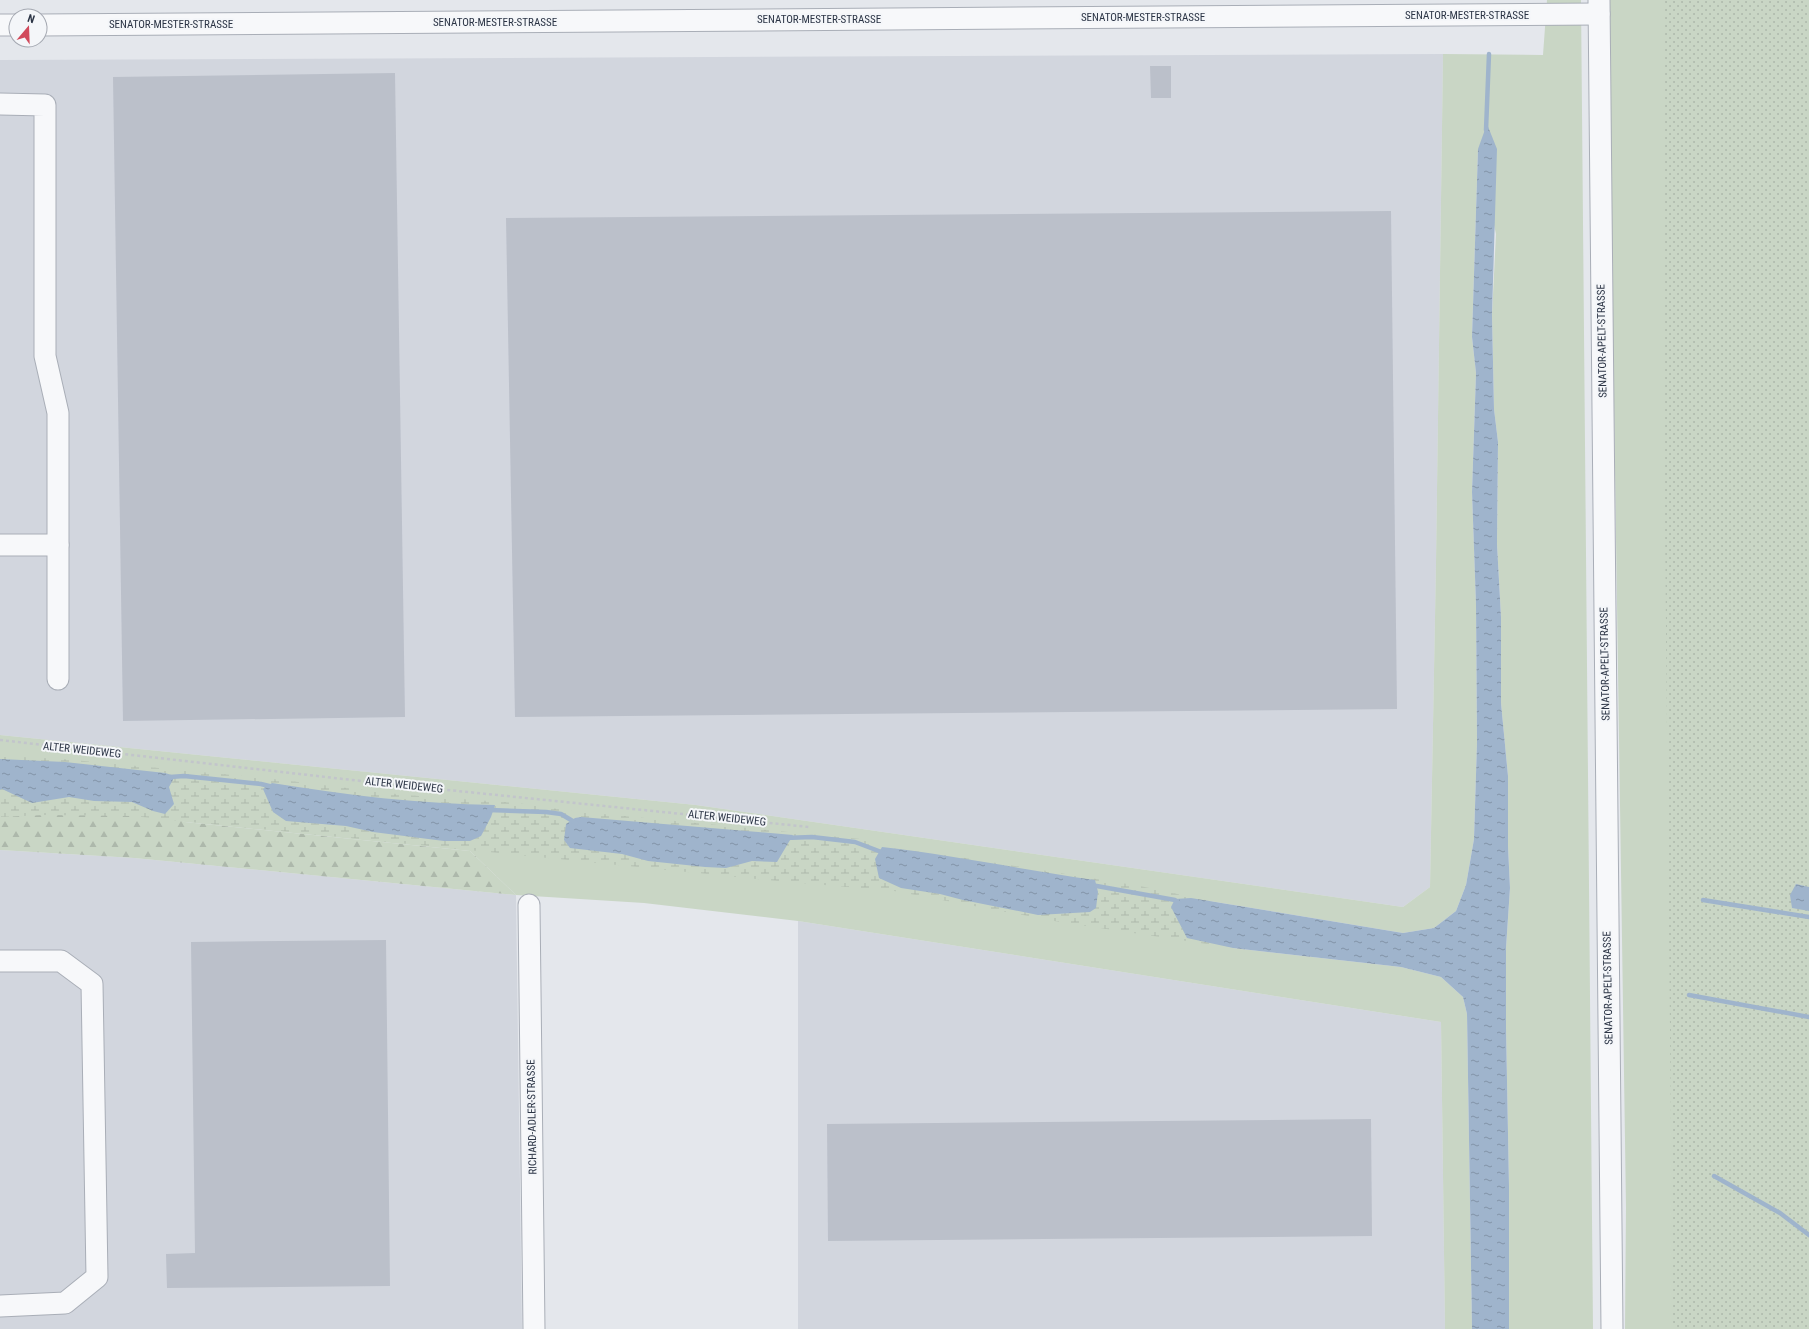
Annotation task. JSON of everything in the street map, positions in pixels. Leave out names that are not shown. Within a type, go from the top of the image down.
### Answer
[{"type":"street","name":"SENATOR-MESTER-STRASSE","points":[[48,25],[1599,7]]},
{"type":"street","name":"SENATOR-APELT-STRASSE","points":[[1599,7],[1612,1329]]},
{"type":"street","points":[[0,104],[45,105],[45,356],[58,413],[58,679]]},
{"type":"street","points":[[0,545],[58,545]]},
{"type":"street","name":"RICHARD-ADLER-STRASSE","points":[[530,905],[534,1329]]},
{"type":"street","points":[[0,961],[61,961],[92,984],[97,1277],[65,1303],[0,1306]]},
{"type":"path","name":"ALTER WEIDEWEG","points":[[0,740],[370,782],[809,827]]},
{"type":"shaded area","points":[[1443,54],[1430,887],[1403,907],[696,805],[0,735],[0,60]]},
{"type":"shaded area","points":[[0,850],[134,858],[516,895],[522,1329],[0,1329]]},
{"type":"shaded area","points":[[798,921],[1441,1022],[1445,1329],[798,1329]]},
{"type":"green space","points":[[1547,0],[1581,0],[1593,1329],[1509,1329],[1506,948],[1510,888],[1508,846],[1508,776],[1501,703],[1501,617],[1497,544],[1498,442],[1494,409],[1492,315],[1496,234],[1478,149],[1472,337],[1476,373],[1472,492],[1476,605],[1477,742],[1474,839],[1466,885],[1456,911],[1434,928],[1403,933],[1191,898],[1187,938],[1233,948],[1401,967],[1441,977],[1463,997],[1467,1014],[1472,1329],[1445,1329],[1441,1022],[798,921],[644,903],[516,895],[470,851],[185,822],[0,790],[0,735],[696,805],[1403,907],[1430,887],[1443,54],[1543,55]]},
{"type":"green space","points":[[1608,0],[1809,0],[1809,1329],[1625,1329],[1626,1207]]},
{"type":"green space","points":[[1665,0],[1809,0],[1809,1329],[1673,1329],[1664,433]]},
{"type":"green space","points":[[0,756],[63,759],[265,778],[405,795],[517,803],[572,811],[861,839],[882,847],[947,855],[1140,886],[1219,903],[1233,948],[1060,922],[894,891],[766,880],[132,816],[45,815],[0,817]]},
{"type":"green space","points":[[0,790],[165,814],[185,822],[470,851],[516,895],[134,858],[0,850]]},
{"type":"water","points":[[1487,124],[1497,149],[1492,315],[1494,409],[1498,442],[1497,544],[1501,617],[1501,703],[1508,776],[1508,846],[1510,888],[1506,948],[1509,1329],[1472,1329],[1467,1014],[1463,997],[1441,977],[1401,967],[1233,948],[1187,938],[1171,907],[1175,899],[1191,898],[1403,933],[1434,928],[1456,911],[1466,885],[1474,839],[1477,742],[1476,605],[1472,492],[1476,373],[1472,337],[1478,149]]},
{"type":"water","points":[[0,759],[65,762],[165,773],[175,776],[169,787],[174,804],[165,814],[153,811],[132,802],[94,801],[69,797],[32,803],[2,789],[0,790]]},
{"type":"water","points":[[272,783],[383,798],[439,803],[495,805],[491,817],[481,836],[470,841],[444,841],[373,832],[346,826],[286,821],[273,812],[263,789]]},
{"type":"water","points":[[581,817],[793,835],[777,862],[752,861],[726,868],[705,867],[648,861],[622,854],[570,848],[564,840],[566,824],[575,818]]},
{"type":"water","points":[[882,847],[936,854],[1095,880],[1098,892],[1096,908],[1090,912],[1038,915],[940,894],[901,888],[879,878],[875,859]]},
{"type":"water","points":[[1796,884],[1809,887],[1809,911],[1792,908],[1790,895]]},
{"type":"building","points":[[1150,66],[1171,66],[1171,98],[1151,98]]},
{"type":"building","points":[[395,73],[405,717],[123,721],[113,77]]},
{"type":"building","points":[[1391,211],[1397,709],[515,717],[506,218]]},
{"type":"building","points":[[386,940],[390,1286],[167,1288],[166,1254],[195,1253],[191,942]]},
{"type":"building","points":[[1371,1119],[1372,1236],[828,1241],[827,1124]]},
{"type":"waterway","points":[[1486,130],[1489,54]]},
{"type":"waterway","points":[[170,777],[184,776],[261,784],[273,787]]},
{"type":"waterway","points":[[489,810],[561,814],[576,823]]},
{"type":"waterway","points":[[785,838],[812,837],[855,842],[884,853]]},
{"type":"waterway","points":[[1091,885],[1175,900],[1179,903]]},
{"type":"waterway","points":[[1703,900],[1809,917]]},
{"type":"waterway","points":[[1689,995],[1809,1017]]},
{"type":"waterway","points":[[1714,1176],[1780,1213],[1809,1235]]}]
